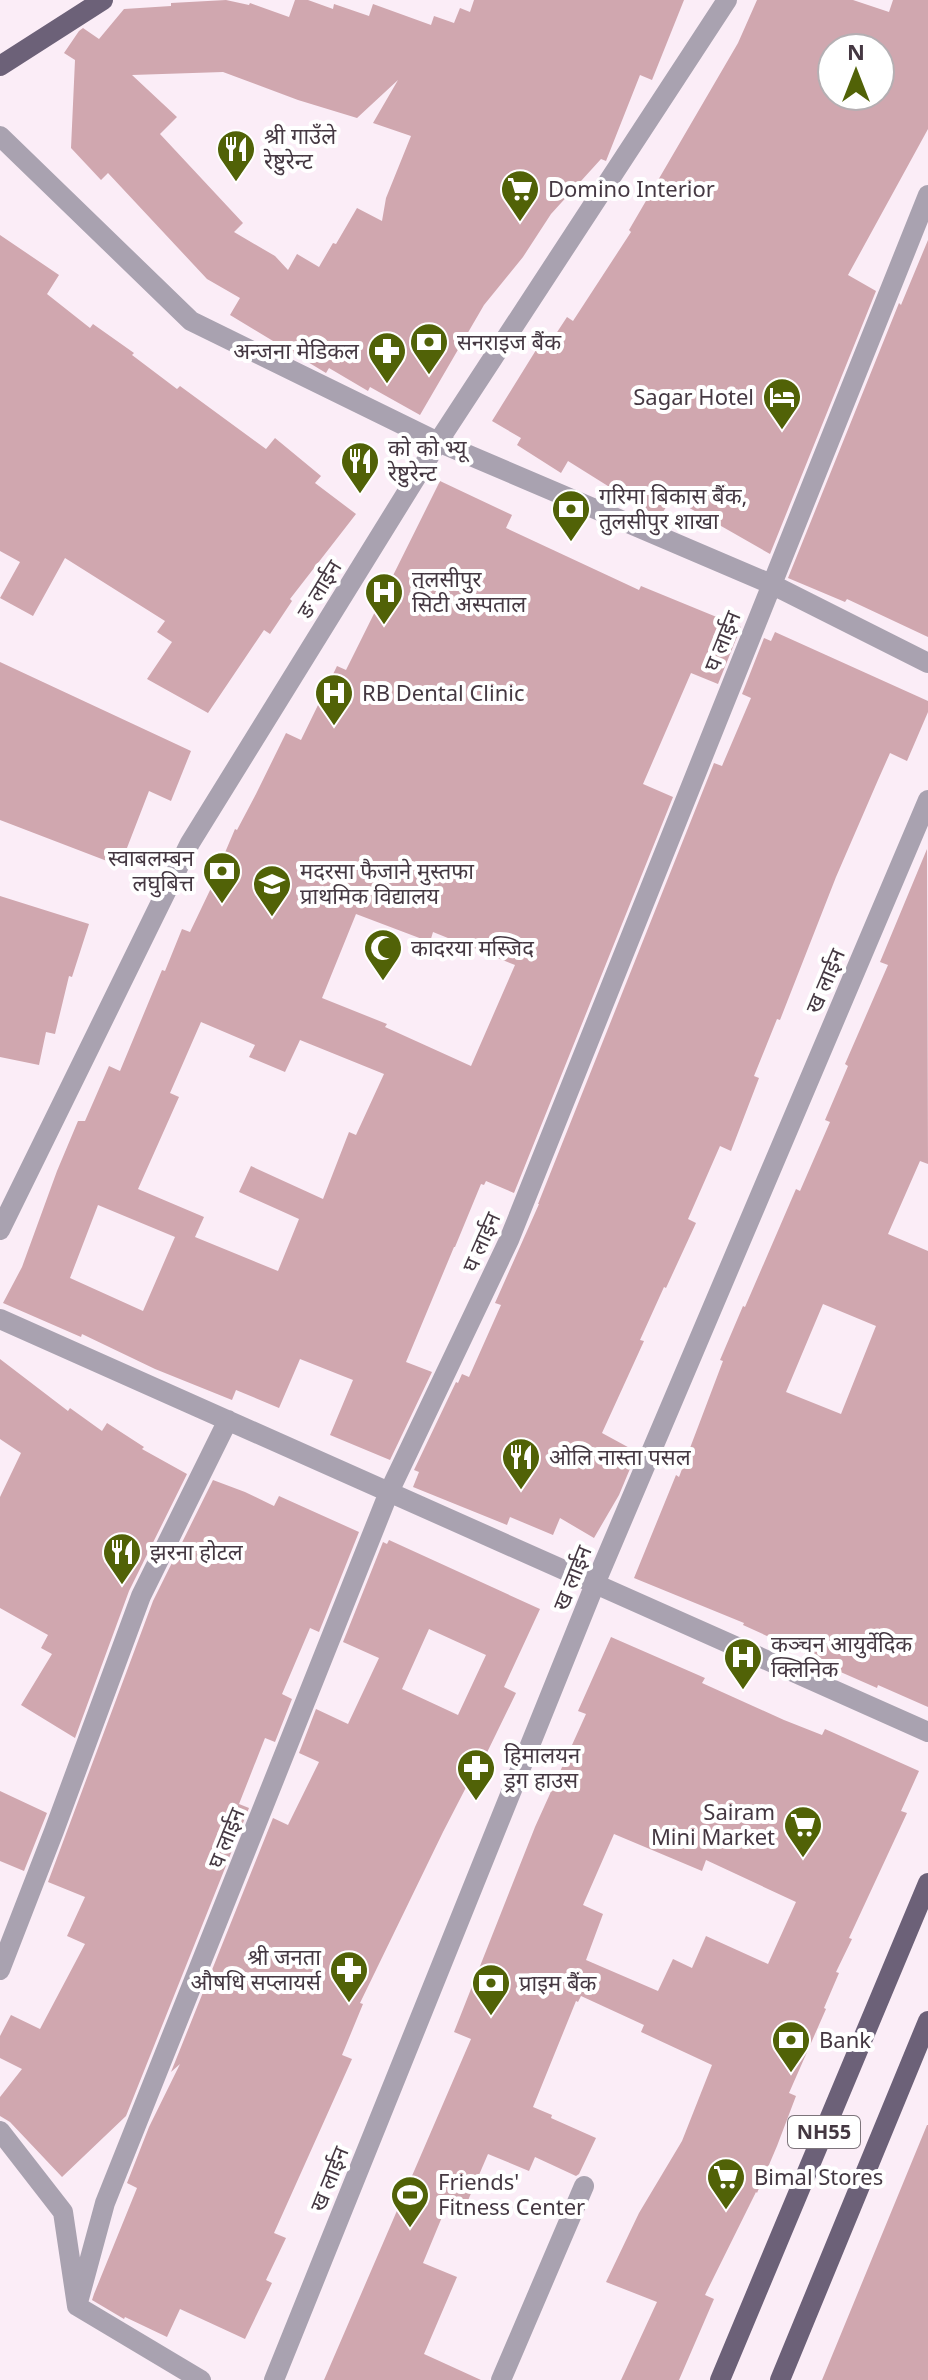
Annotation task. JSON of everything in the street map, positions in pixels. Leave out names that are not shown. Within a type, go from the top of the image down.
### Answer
[{"type":"main road","points":[[0,66],[103,0]]},
{"type":"main road","name":"NH55","points":[[720,2380],[928,1883]]},
{"type":"main road","name":"NH55","points":[[780,2380],[928,2021]]},
{"type":"street","name":"ङ लाईन","points":[[0,1230],[190,843],[438,442],[727,0]]},
{"type":"street","points":[[0,136],[191,321],[438,442],[771,584],[928,663]]},
{"type":"street","name":"घ लाईन","points":[[77,2306],[105,2203],[389,1492],[509,1240],[928,195]]},
{"type":"street","name":"ख लाईन","points":[[274,2380],[595,1584],[928,800]]},
{"type":"street","points":[[0,1319],[928,1732]]},
{"type":"street","points":[[0,1970],[141,1596],[228,1420]]},
{"type":"street","points":[[0,2131],[63,2212],[77,2306],[201,2380]]},
{"type":"street","points":[[501,2380],[584,2186]]},
{"type":"building","points":[[226,0],[250,3],[289,17],[295,0],[308,0],[333,9],[334,4],[369,16],[373,4],[431,25],[434,16],[454,23],[460,8],[470,12],[474,0],[684,0],[652,80],[640,75],[606,161],[601,159],[551,214],[523,257],[484,305],[420,415],[370,387],[368,391],[329,368],[326,373],[230,315],[240,298],[207,279],[108,173],[101,180],[71,148],[75,60],[64,53],[79,31],[83,28],[99,39],[124,9],[171,6],[171,3]],"holes":[[[223,72],[357,118],[398,80],[373,123],[411,136],[386,198],[382,221],[357,208],[319,267],[297,254],[288,270],[275,256],[234,232],[243,223],[160,134],[177,117],[132,75]]]},
{"type":"building","points":[[757,0],[853,0],[889,12],[893,0],[928,0],[928,129],[848,275],[876,291],[770,554],[672,498],[659,518],[568,461],[561,473],[517,445],[521,438],[492,421],[541,342],[548,346],[567,317],[573,321],[631,232],[629,230],[738,43]]},
{"type":"building","points":[[0,235],[59,275],[47,294],[90,328],[93,324],[177,389],[180,386],[266,449],[275,438],[321,476],[315,483],[356,514],[290,599],[292,601],[270,634],[264,630],[208,713],[147,679],[172,642],[157,632],[165,621],[65,558],[33,616],[0,598],[20,562],[0,551]]},
{"type":"building","points":[[928,240],[928,637],[847,599],[845,602],[788,578],[899,303],[901,305]]},
{"type":"building","points":[[440,481],[512,515],[506,528],[639,590],[641,586],[741,627],[718,684],[691,673],[643,784],[673,797],[514,1193],[486,1181],[484,1185],[481,1184],[454,1247],[406,1362],[432,1372],[390,1460],[330,1435],[353,1380],[300,1359],[279,1408],[236,1390],[232,1400],[3,1303],[22,1267],[78,1121],[85,1121],[109,1066],[120,1071],[182,929],[190,932],[223,863],[235,829],[286,733],[301,740],[337,666],[346,670]],"holes":[[[356,914],[430,942],[433,932],[515,965],[471,1066],[385,1027],[387,1024],[322,998]],[[201,1022],[255,1045],[249,1057],[285,1072],[300,1040],[384,1074],[356,1135],[349,1132],[323,1199],[251,1166],[239,1192],[299,1219],[278,1271],[195,1237],[204,1217],[138,1189],[179,1097],[170,1093]],[[98,1205],[175,1237],[143,1311],[70,1278]]]},
{"type":"building","points":[[775,632],[928,701],[928,712],[907,761],[890,753],[754,1076],[759,1078],[731,1151],[720,1146],[688,1219],[696,1223],[640,1340],[644,1341],[602,1433],[637,1452],[619,1495],[594,1538],[560,1518],[553,1535],[510,1517],[507,1525],[413,1487],[419,1472],[414,1470],[456,1382],[462,1374],[469,1377],[501,1305],[495,1303],[539,1204],[714,763],[722,766],[751,698],[742,694],[764,638],[771,641]]},
{"type":"building","points":[[0,662],[191,751],[171,801],[149,791],[120,866],[0,820]]},
{"type":"building","points":[[927,849],[928,1164],[920,1161],[888,1234],[928,1251],[928,1707],[878,1685],[877,1688],[744,1623],[634,1578],[676,1475],[679,1477],[723,1361],[720,1360],[743,1306],[830,1122],[825,1120],[848,1066],[845,1064],[888,965],[880,962]],"holes":[[[823,1304],[876,1326],[841,1414],[786,1392]]]},
{"type":"building","points":[[0,896],[89,924],[72,977],[69,976],[55,1034],[46,1032],[39,1065],[0,1057]]},
{"type":"building","points":[[0,1359],[68,1411],[70,1408],[102,1431],[107,1423],[144,1447],[142,1449],[187,1474],[129,1591],[75,1738],[21,1705],[52,1654],[41,1648],[48,1635],[0,1608],[0,1497],[21,1453],[0,1439]]},
{"type":"building","points":[[213,1480],[274,1506],[279,1496],[359,1532],[319,1632],[310,1628],[282,1694],[292,1699],[275,1742],[265,1738],[239,1804],[249,1808],[126,2116],[62,2177],[10,2122],[0,2116],[0,2097],[22,2069],[0,2058],[0,2036],[11,2015],[40,2029],[85,1944],[67,1936],[85,1897],[48,1882],[153,1601]]},
{"type":"building","points":[[389,1540],[540,1609],[504,1687],[516,1693],[478,1771],[475,1770],[443,1832],[360,2003],[363,2004],[342,2055],[352,2059],[274,2233],[286,2238],[266,2280],[272,2283],[245,2339],[180,2309],[167,2337],[124,2319],[92,2300],[137,2188],[127,2183],[149,2127],[180,2064],[171,2072],[273,1818],[288,1825],[319,1762],[299,1753],[316,1709],[348,1724],[379,1658],[343,1642],[383,1542],[387,1544]],"holes":[[[429,1629],[486,1655],[458,1715],[402,1689]]]},
{"type":"building","points":[[611,1637],[705,1678],[702,1683],[784,1720],[822,1735],[825,1729],[919,1771],[901,1811],[907,1813],[849,1938],[852,1939],[836,1972],[839,1973],[826,2009],[789,2093],[796,2096],[777,2146],[757,2193],[705,2295],[714,2299],[679,2380],[621,2380],[657,2302],[606,2282],[639,2213],[682,2141],[712,2065],[641,2032],[644,2025],[581,1996],[576,2001],[533,2107],[596,2138],[579,2174],[576,2176],[535,2157],[529,2171],[488,2154],[463,2212],[447,2205],[423,2263],[457,2277],[424,2354],[481,2380],[324,2380],[471,2039],[454,2032],[535,1827],[586,1714],[578,1711]],"holes":[[[614,1834],[702,1871],[706,1860],[796,1902],[768,1964],[706,1936],[692,1968],[673,1959],[658,1991],[586,1960],[603,1914],[583,1905]]]},
{"type":"building","points":[[0,1791],[47,1813],[24,1871],[0,1861]]},
{"type":"building","points":[[927,2125],[928,2380],[822,2380]]},
{"type":"place","name":"श्री गाउँले रेष्टुरेन्ट","points":[[236,183]]},
{"type":"place","name":"Domino Interior","points":[[520,223]]},
{"type":"place","name":"सनराइज बैंक","points":[[429,376]]},
{"type":"place","name":"अन्जना मेडिकल","points":[[387,385]]},
{"type":"place","name":"Sagar Hotel","points":[[782,431]]},
{"type":"place","name":"को को भ्यू रेष्टुरेन्ट","points":[[360,495]]},
{"type":"place","name":"गरिमा बिकास बैंक, तुलसीपुर शाखा","points":[[571,543]]},
{"type":"place","name":"तुलसीपुर सिटी अस्पताल","points":[[384,626]]},
{"type":"place","name":"RB Dental Clinic","points":[[334,727]]},
{"type":"place","name":"स्वाबलम्बन लघुबित्त","points":[[222,905]]},
{"type":"place","name":"मदरसा फैजाने मुस्तफा प्राथमिक विद्यालय","points":[[272,918]]},
{"type":"place","name":"कादरया मस्जिद","points":[[383,982]]},
{"type":"place","name":"ओलि नास्ता पसल","points":[[521,1491]]},
{"type":"place","name":"झरना होटल","points":[[122,1586]]},
{"type":"place","name":"कञ्चन आयुर्वेदिक क्लिनिक","points":[[743,1691]]},
{"type":"place","name":"हिमालयन ड्रग हाउस","points":[[476,1802]]},
{"type":"place","name":"Sairam Mini Market","points":[[803,1859]]},
{"type":"place","name":"श्री जनता औषधि सप्लायर्स","points":[[349,2004]]},
{"type":"place","name":"प्राइम बैंक","points":[[491,2017]]},
{"type":"place","name":"Bank","points":[[791,2074]]},
{"type":"place","name":"Bimal Stores","points":[[726,2211]]},
{"type":"place","name":"Friends' Fitness Center","points":[[410,2229]]}]
